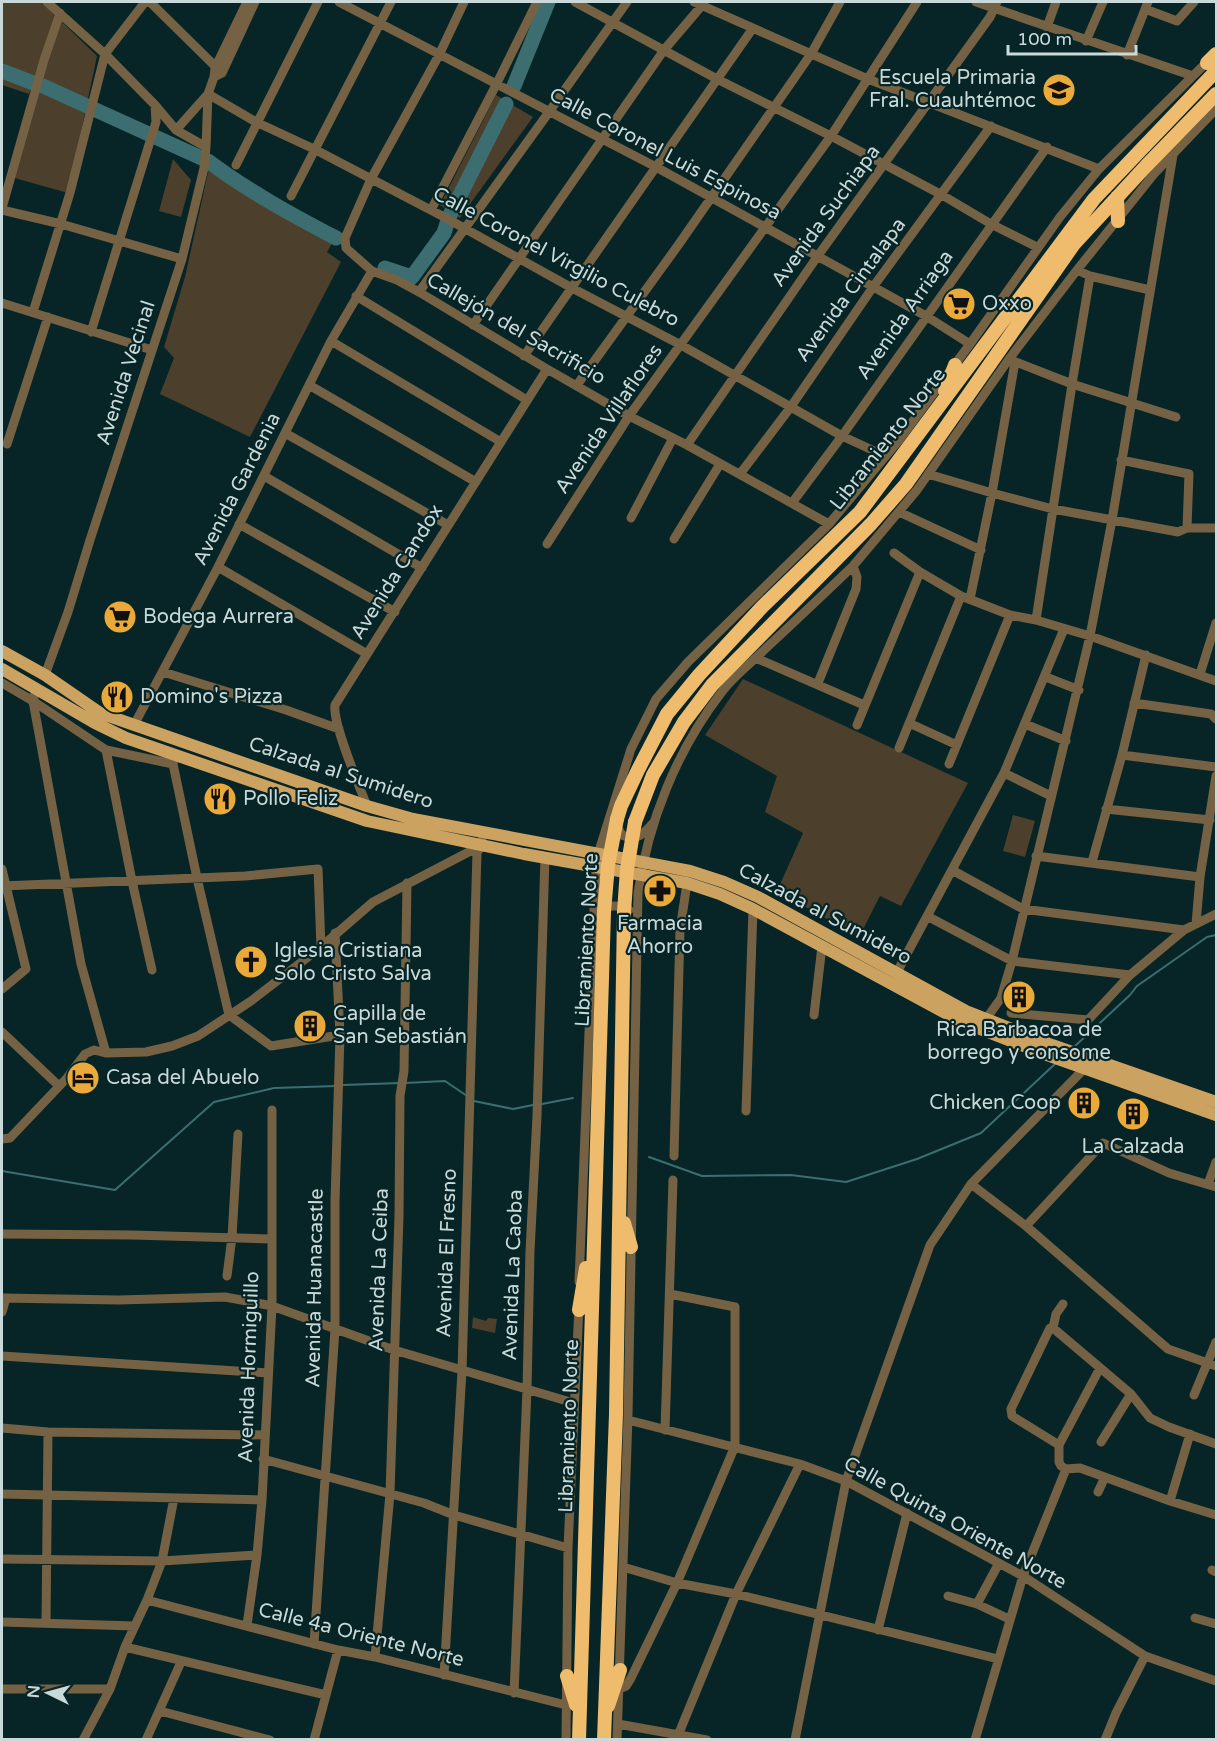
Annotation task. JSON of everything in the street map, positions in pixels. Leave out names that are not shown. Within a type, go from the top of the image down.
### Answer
[{"type":"highway","name":"Libramiento Norte","points":[[579,1740],[604,912],[608,865],[621,806],[667,714],[699,675],[762,608],[860,512],[1094,199],[1214,60]]},
{"type":"highway","name":"Libramiento Norte","points":[[604,1740],[616,1414],[624,912],[627,869],[635,822],[653,775],[684,722],[712,685],[871,524],[906,484],[1074,244],[1216,94]]},
{"type":"highway","points":[[1180,131],[1214,112]]},
{"type":"highway","points":[[1117,197],[1118,221]]},
{"type":"highway","points":[[936,411],[955,365]]},
{"type":"highway","points":[[956,414],[976,404]]},
{"type":"highway","points":[[620,1212],[632,1247]]},
{"type":"highway","points":[[579,1310],[595,1215]]},
{"type":"highway","points":[[604,1717],[620,1670]]},
{"type":"highway","points":[[567,1676],[579,1721]]},
{"type":"main road","name":"Calzada al Sumidero","points":[[2,651],[45,675],[100,712],[367,806],[482,838],[642,868],[690,871],[724,882],[758,897],[896,974],[951,1010],[986,1019],[1018,1032],[1050,1050],[1085,1065],[1215,1108]]},
{"type":"main road","points":[[2,669],[35,695],[174,759],[259,784],[367,821],[482,838],[545,858],[598,860]]},
{"type":"main road","points":[[259,784],[266,770]]},
{"type":"main road","points":[[642,868],[720,894],[753,909],[951,1010],[992,1035],[1050,1050]]},
{"type":"street","points":[[47,2],[105,54],[176,130],[206,147]]},
{"type":"street","points":[[33,312],[61,224],[105,54],[145,2]]},
{"type":"street","points":[[150,2],[217,73]]},
{"type":"street","name":"Avenida Vecinal","points":[[45,675],[68,612],[182,259],[204,168],[208,94],[254,2]]},
{"type":"street","points":[[236,165],[318,2]]},
{"type":"street","name":"Calle Coronel Luis Espinosa","points":[[339,2],[656,167],[927,316],[970,344]]},
{"type":"street","points":[[291,196],[391,2]]},
{"type":"street","points":[[370,179],[439,55],[464,2]]},
{"type":"street","points":[[431,210],[537,2]]},
{"type":"street","points":[[575,2],[1037,247]]},
{"type":"street","points":[[419,292],[462,227],[549,112],[593,51],[612,20],[627,2]]},
{"type":"street","name":"Avenida Villaflores","points":[[548,544],[629,416],[831,136],[917,2]]},
{"type":"street","points":[[976,2],[996,5],[1047,27],[1193,76]]},
{"type":"street","points":[[1047,27],[1056,2]]},
{"type":"street","points":[[1086,40],[1102,2]]},
{"type":"street","points":[[1127,55],[1147,5],[1177,21],[1194,2]]},
{"type":"street","points":[[473,325],[664,50],[700,3],[868,78],[1099,169]]},
{"type":"street","points":[[577,385],[811,54],[837,3]]},
{"type":"street","name":"Avenida Suchiapa","points":[[687,445],[996,5]]},
{"type":"street","points":[[60,13],[44,60],[2,209],[182,259]]},
{"type":"street","points":[[524,356],[753,28]]},
{"type":"street","points":[[566,1740],[568,1548],[593,922],[598,860],[631,749],[656,699],[688,662],[829,524],[885,456],[955,365],[1037,247],[1099,169],[1193,76],[1214,60]]},
{"type":"street","points":[[176,130],[208,94]]},
{"type":"street","name":"Calle Coronel Virgilio Culebro","points":[[208,94],[256,122],[314,149],[446,218],[681,345],[790,408],[885,456]]},
{"type":"street","points":[[91,332],[156,122],[155,105]]},
{"type":"street","points":[[617,1740],[628,1420],[638,921],[642,868],[654,822],[669,782],[695,730],[722,691],[853,566],[899,512],[976,404],[1012,360],[1077,270],[1154,174],[1214,112]]},
{"type":"street","name":"Avenida Cintalapa","points":[[740,474],[790,408],[873,287],[991,126]]},
{"type":"street","name":"Avenida Arriaga","points":[[792,502],[842,436],[1047,147]]},
{"type":"street","points":[[986,1019],[1001,998],[1012,961],[1090,636],[1112,520],[1173,155]]},
{"type":"street","name":"Callejón del Sacrificio","points":[[370,179],[345,238],[346,248],[372,271],[419,292],[629,416],[687,445],[829,524]]},
{"type":"street","points":[[1077,270],[1090,276],[1150,290]]},
{"type":"street","name":"Avenida Gardenia","points":[[134,724],[218,567],[331,341],[372,271]]},
{"type":"street","points":[[1036,620],[1090,276]]},
{"type":"street","points":[[356,296],[526,400]]},
{"type":"street","points":[[2,303],[152,350]]},
{"type":"street","points":[[7,444],[48,317]]},
{"type":"street","points":[[331,341],[501,442]]},
{"type":"street","points":[[1012,360],[1072,384],[1176,417]]},
{"type":"street","points":[[899,748],[966,597],[981,550],[1012,360]]},
{"type":"street","name":"Avenida Candox","points":[[367,806],[339,729],[334,711],[335,705],[547,369]]},
{"type":"street","points":[[309,385],[476,482]]},
{"type":"street","points":[[285,433],[448,525]]},
{"type":"street","points":[[631,518],[673,438]]},
{"type":"street","points":[[1121,460],[1189,474],[1186,528]]},
{"type":"street","points":[[674,538],[720,464]]},
{"type":"street","points":[[928,474],[992,493],[1112,520],[1178,532],[1186,528],[1216,528]]},
{"type":"street","points":[[264,476],[422,568]]},
{"type":"street","points":[[899,512],[981,550]]},
{"type":"street","points":[[239,524],[395,612]]},
{"type":"street","points":[[894,553],[921,572],[966,597],[1010,615],[1090,636],[1216,681]]},
{"type":"street","points":[[818,683],[856,589],[857,577],[853,566]]},
{"type":"street","points":[[218,567],[367,654]]},
{"type":"street","points":[[857,725],[921,572]]},
{"type":"street","points":[[949,764],[1010,615]]},
{"type":"street","points":[[1200,674],[1216,623]]},
{"type":"street","points":[[896,974],[1004,773],[1046,677],[1064,629]]},
{"type":"street","points":[[1092,862],[1122,755],[1146,655]]},
{"type":"street","points":[[756,658],[818,683],[864,705]]},
{"type":"street","points":[[163,672],[339,729]]},
{"type":"street","points":[[1046,677],[1078,690]]},
{"type":"street","points":[[2,683],[35,695],[106,750],[174,759],[196,878],[229,1015],[270,1046],[340,1035]]},
{"type":"street","points":[[35,695],[81,964],[106,1053]]},
{"type":"street","points":[[1134,703],[1214,716]]},
{"type":"street","points":[[909,723],[957,745]]},
{"type":"street","points":[[1025,724],[1066,741]]},
{"type":"street","points":[[106,750],[152,970]]},
{"type":"street","points":[[1122,755],[1216,767]]},
{"type":"street","points":[[1004,773],[1051,796]]},
{"type":"street","points":[[1197,924],[1200,877],[1216,776]]},
{"type":"street","points":[[615,798],[616,826],[622,835],[638,837],[654,822]]},
{"type":"street","points":[[1106,810],[1210,820]]},
{"type":"street","points":[[2,1139],[10,1138],[59,1086],[85,1054],[94,1050],[106,1053],[146,1052],[172,1046],[198,1036],[251,1002],[269,985],[321,947],[373,902],[482,838]]},
{"type":"street","name":"Avenida El Fresno","points":[[444,1676],[462,1371],[477,852],[482,838]]},
{"type":"street","points":[[1036,856],[1200,877]]},
{"type":"street","name":"Avenida La Caoba","points":[[514,1693],[545,858]]},
{"type":"street","points":[[2,868],[3,886],[26,969],[2,989]]},
{"type":"street","points":[[3,886],[196,878],[318,869],[321,947]]},
{"type":"street","points":[[952,870],[1023,909],[1184,930]]},
{"type":"street","name":"Avenida La Ceiba","points":[[375,1657],[390,1494],[399,1216],[400,1096],[404,1071],[407,883]]},
{"type":"street","points":[[674,1156],[680,930],[687,883]]},
{"type":"street","points":[[593,922],[597,913],[611,906],[627,909],[638,921]]},
{"type":"street","points":[[746,1111],[753,909]]},
{"type":"street","points":[[1011,1014],[1088,1020],[1130,975],[1184,930],[1216,914]]},
{"type":"street","points":[[927,916],[1012,961],[1130,975]]},
{"type":"street","name":"Avenida Huanacastle","points":[[314,1644],[335,1329],[335,1201],[340,1035],[335,933]]},
{"type":"street","points":[[814,1015],[822,945]]},
{"type":"street","points":[[1001,998],[1018,1032]]},
{"type":"street","points":[[1018,1032],[1028,1015]]},
{"type":"street","points":[[2,1032],[59,1086]]},
{"type":"street","points":[[795,1740],[846,1481],[930,1245],[971,1184],[1085,1065]]},
{"type":"street","name":"Avenida Hormiguillo","points":[[247,1625],[262,1500],[272,1306],[272,1110]]},
{"type":"street","points":[[227,1276],[232,1237],[238,1134]]},
{"type":"street","points":[[1026,1226],[1103,1143],[1169,1173],[1212,1185],[1216,1162]]},
{"type":"street","points":[[665,1430],[673,1180]]},
{"type":"street","points":[[971,1184],[1026,1226],[1168,1349],[1213,1364]]},
{"type":"street","points":[[2,1234],[271,1239]]},
{"type":"street","points":[[619,1689],[626,1686],[631,1678],[677,1583],[735,1446],[735,1307],[670,1294]]},
{"type":"street","points":[[2,1312],[4,1298],[119,1300],[225,1298],[272,1306],[394,1350],[574,1403]]},
{"type":"street","points":[[1059,1445],[1012,1416],[1011,1409],[1051,1329],[1056,1314],[1063,1304]]},
{"type":"street","points":[[1051,1329],[1131,1394],[1150,1418],[1216,1444]]},
{"type":"street","points":[[1194,1395],[1213,1364],[1216,1342]]},
{"type":"street","points":[[2,1356],[268,1373]]},
{"type":"street","points":[[1100,1368],[1059,1445],[1061,1466],[1066,1469],[1080,1468],[1216,1515]]},
{"type":"street","points":[[1101,1442],[1131,1394]]},
{"type":"street","name":"Calle Quinta Oriente Norte","points":[[628,1420],[800,1464],[846,1481],[1023,1576],[1145,1656],[1216,1681]]},
{"type":"street","points":[[2,1428],[48,1432],[265,1435]]},
{"type":"street","points":[[46,1623],[48,1432]]},
{"type":"street","points":[[1170,1501],[1190,1434]]},
{"type":"street","points":[[263,1459],[424,1503],[454,1515],[568,1548]]},
{"type":"street","points":[[679,1733],[736,1594],[800,1464]]},
{"type":"street","points":[[975,1740],[1023,1576],[1066,1469]]},
{"type":"street","points":[[1098,1492],[1105,1477]]},
{"type":"street","points":[[2,1494],[262,1500]]},
{"type":"street","points":[[83,1740],[110,1689],[124,1647],[147,1600],[162,1561],[174,1498]]},
{"type":"street","points":[[878,1630],[907,1513]]},
{"type":"street","points":[[2,1559],[162,1561],[257,1556]]},
{"type":"street","points":[[977,1604],[999,1563]]},
{"type":"street","points":[[623,1567],[677,1583],[736,1594],[998,1659]]},
{"type":"street","points":[[948,1596],[977,1604],[1010,1619]]},
{"type":"street","name":"Calle 4a Oriente Norte","points":[[147,1600],[314,1644],[566,1705]]},
{"type":"street","points":[[1195,1618],[1216,1624]]},
{"type":"street","points":[[2,1622],[135,1626]]},
{"type":"street","points":[[124,1647],[326,1695]]},
{"type":"street","points":[[314,1740],[338,1650]]},
{"type":"street","points":[[1105,1740],[1145,1656]]},
{"type":"street","points":[[146,1740],[181,1662]]},
{"type":"street","points":[[2,1689],[110,1689]]},
{"type":"street","points":[[160,1711],[270,1740]]},
{"type":"street","points":[[618,1724],[679,1733],[707,1740]]},
{"type":"shaded area","points":[[2,2],[42,2],[56,10],[29,94],[2,85]]},
{"type":"shaded area","points":[[60,20],[97,56],[68,193],[11,177]]},
{"type":"shaded area","points":[[496,95],[533,117],[460,218],[440,205]]},
{"type":"shaded area","points":[[173,159],[191,180],[181,217],[159,211]]},
{"type":"shaded area","points":[[209,168],[334,240],[327,252],[341,262],[250,437],[160,394],[174,358],[164,347],[185,277]]},
{"type":"shaded area","points":[[743,679],[968,783],[901,906],[880,896],[859,937],[777,891],[803,833],[765,812],[777,776],[705,735]]},
{"type":"shaded area","points":[[1013,815],[1035,821],[1025,857],[1003,851]]},
{"type":"shaded area","points":[[473,1317],[486,1321],[488,1318],[497,1319],[495,1333],[472,1328]]},
{"type":"waterway","points":[[514,86],[548,2]]},
{"type":"waterway","points":[[2,71],[36,84]]},
{"type":"waterway","points":[[43,86],[208,161],[270,202],[336,238]]},
{"type":"waterway","points":[[385,268],[412,277],[444,233],[449,217],[506,104]]},
{"type":"waterway","points":[[1074,1047],[1137,986],[1207,937],[1216,935]]},
{"type":"waterway","points":[[649,1157],[702,1176],[791,1175],[846,1182],[917,1159],[981,1133],[1056,1063]]},
{"type":"waterway","points":[[405,1083],[445,1081],[467,1096]]},
{"type":"waterway","points":[[343,1085],[400,1083]]},
{"type":"waterway","points":[[2,1171],[115,1190],[214,1102],[274,1088],[337,1086]]},
{"type":"waterway","points":[[542,1104],[573,1098]]},
{"type":"waterway","points":[[474,1101],[513,1109],[533,1105]]},
{"type":"place","name":"Escuela Primaria Fral. Cuauhtémoc","points":[[1059,90]]},
{"type":"place","name":"Oxxo","points":[[959,304]]},
{"type":"place","name":"Bodega Aurrera","points":[[120,617]]},
{"type":"place","name":"Domino's Pizza","points":[[117,697]]},
{"type":"place","name":"Pollo Feliz","points":[[220,799]]},
{"type":"place","name":"Farmacia Ahorro","points":[[660,891]]},
{"type":"place","name":"Iglesia Cristiana Solo Cristo Salva","points":[[251,962]]},
{"type":"place","name":"Rica Barbacoa de borrego y consome","points":[[1019,997]]},
{"type":"place","name":"Capilla de San Sebastián","points":[[310,1026]]},
{"type":"place","name":"Casa del Abuelo","points":[[83,1078]]},
{"type":"place","name":"Chicken Coop","points":[[1084,1103]]},
{"type":"place","name":"La Calzada","points":[[1133,1114]]}]
